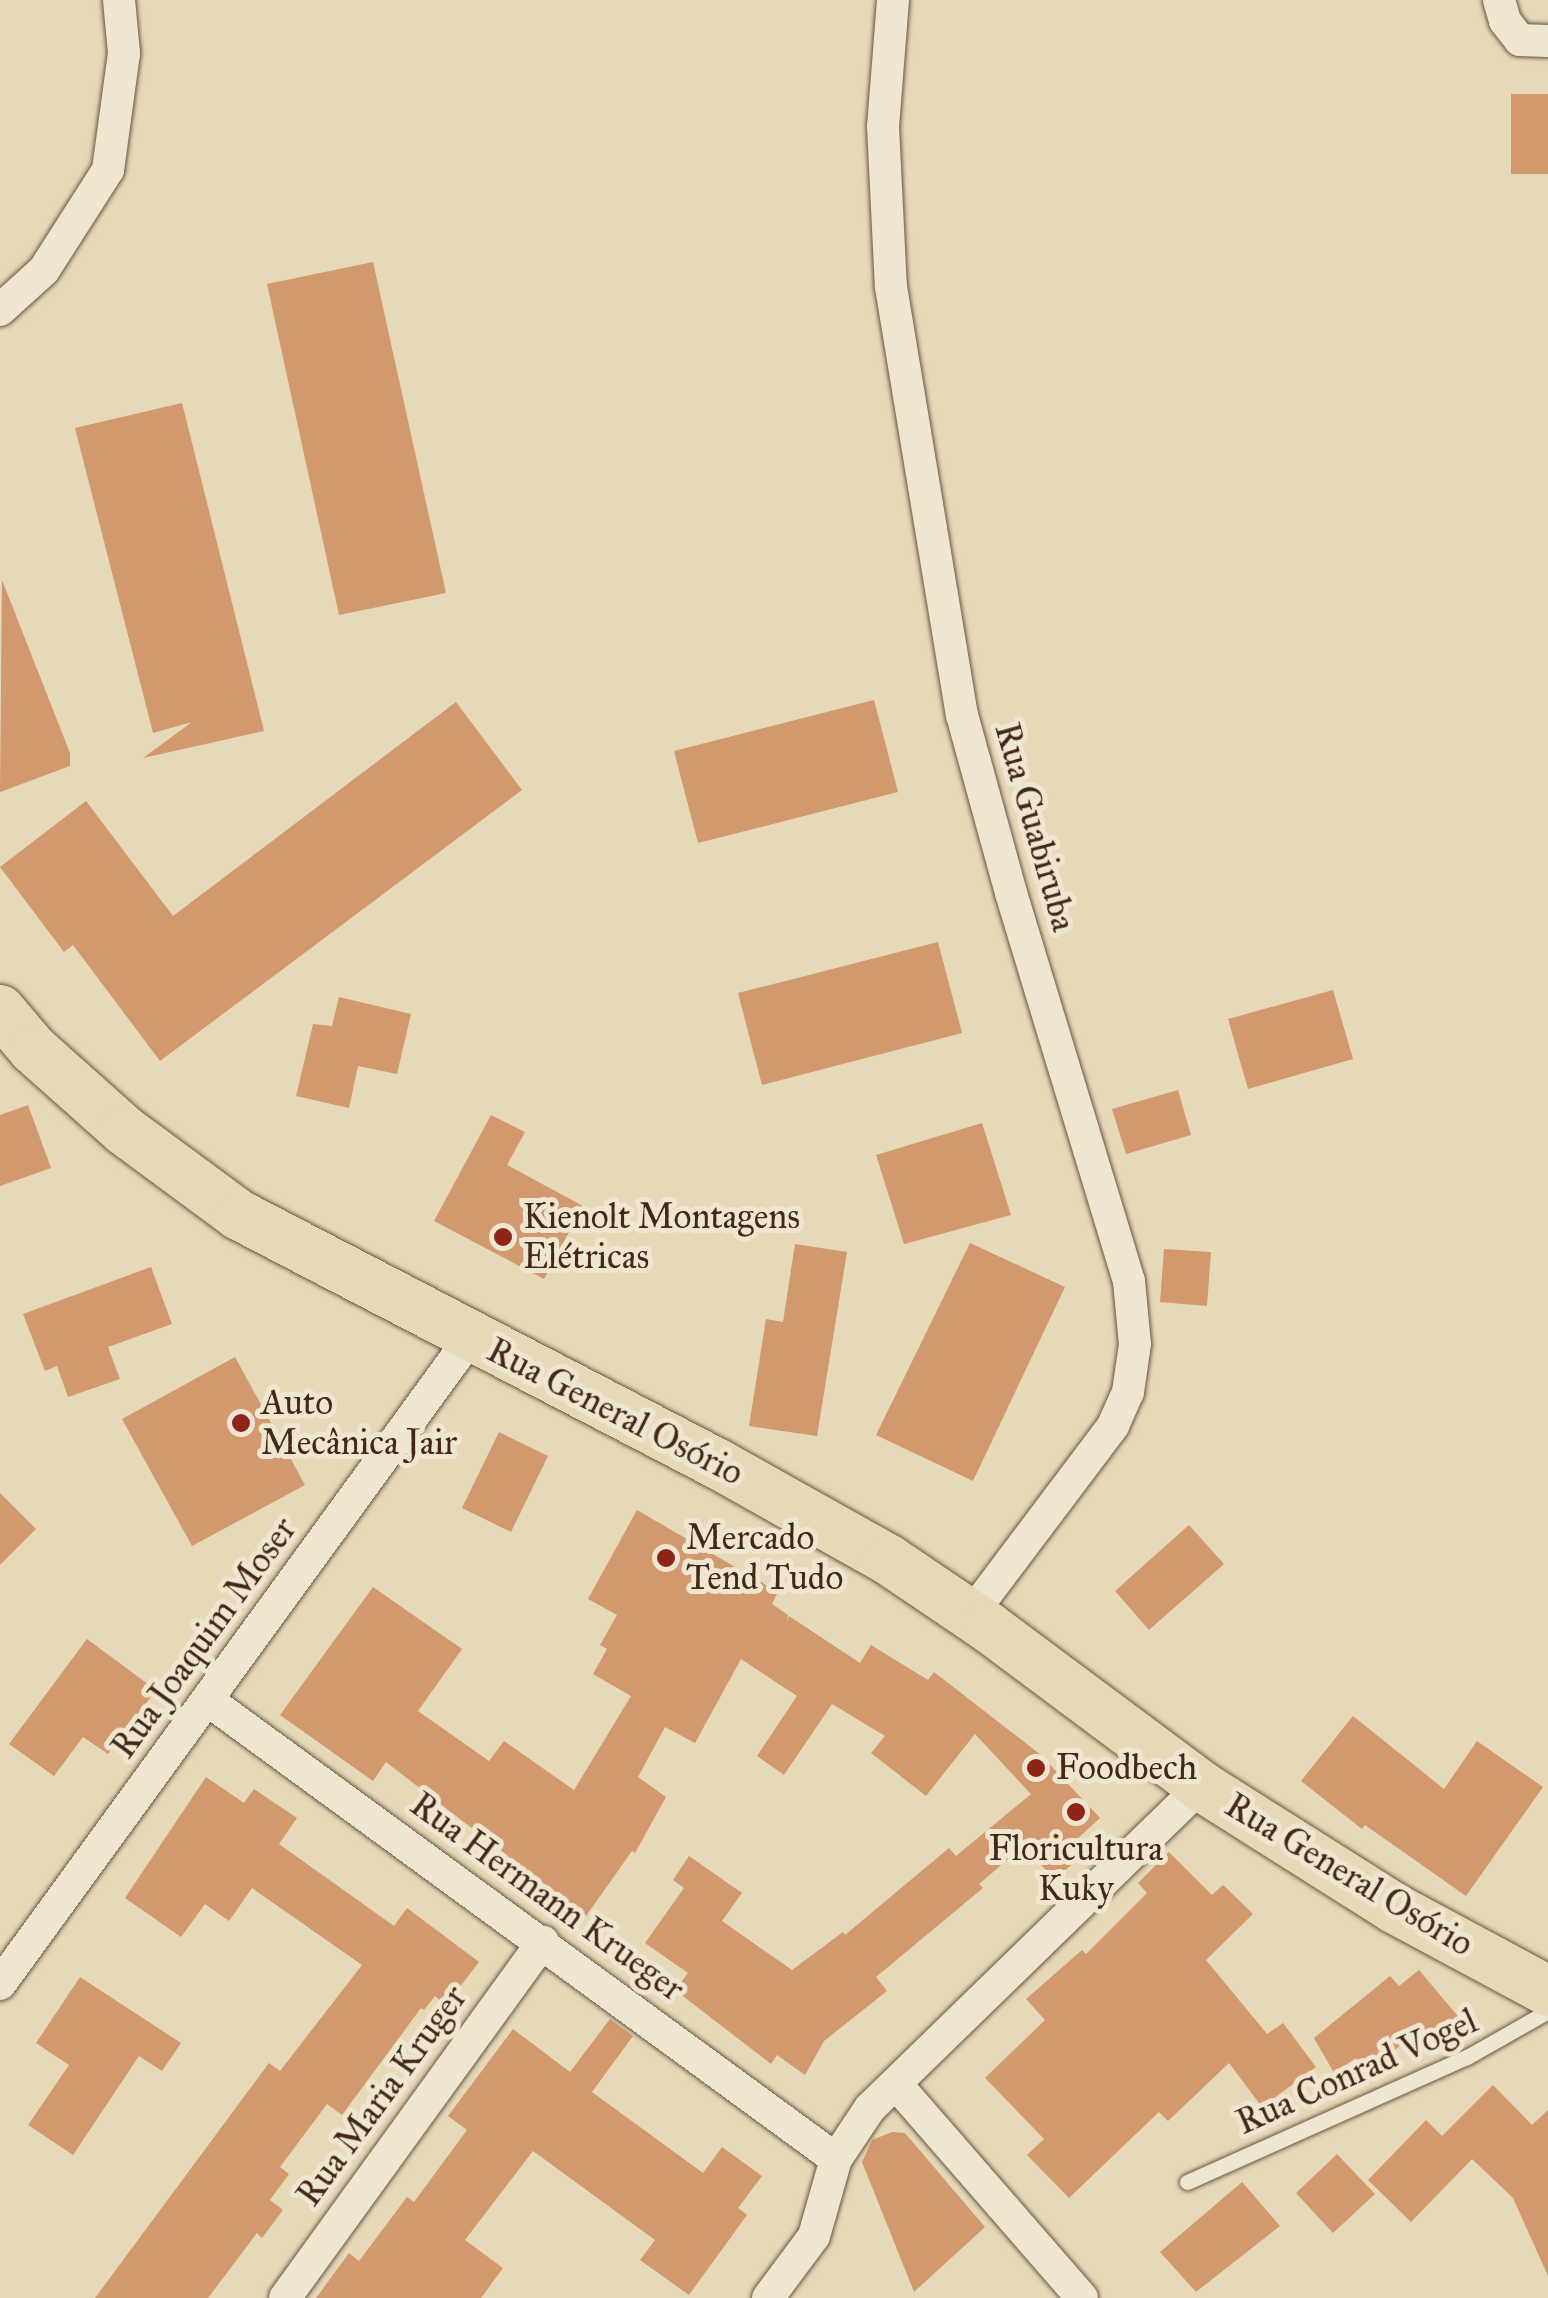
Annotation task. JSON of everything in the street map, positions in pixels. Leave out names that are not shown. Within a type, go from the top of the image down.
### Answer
[{"type":"main road","name":"Rua General Osório","points":[[0,1010],[33,1049],[125,1131],[239,1215],[718,1464],[889,1560],[1201,1786],[1394,1908],[1548,1992]]},
{"type":"street","points":[[0,310],[44,270],[108,170],[124,53],[119,0]]},
{"type":"street","name":"Rua Guabiruba","points":[[893,0],[883,126],[891,287],[962,715],[1011,893],[1129,1280],[1135,1344],[1128,1392],[1113,1426],[970,1616]]},
{"type":"street","points":[[1499,0],[1505,20],[1520,40],[1548,41]]},
{"type":"street","name":"Rua Joaquim Moser","points":[[0,1984],[472,1338]]},
{"type":"street","name":"Rua Hermann Krueger","points":[[209,1701],[836,2159]]},
{"type":"street","points":[[768,2298],[814,2236],[836,2159],[870,2108],[1201,1786]]},
{"type":"street","name":"Rua Maria Kruger","points":[[285,2298],[543,1942]]},
{"type":"street","points":[[897,2085],[1082,2298]]},
{"type":"lane","name":"Rua Conrad Vogel","points":[[1188,2182],[1467,2057],[1548,2010]]},
{"type":"building","points":[[1511,94],[1548,94],[1548,174],[1511,174]]},
{"type":"building","points":[[373,262],[446,593],[339,615],[267,284]]},
{"type":"building","points":[[182,403],[264,731],[143,758],[192,722],[153,733],[75,428]]},
{"type":"building","points":[[2,580],[70,753],[70,766],[0,792]]},
{"type":"building","points":[[874,700],[898,792],[698,843],[674,751]]},
{"type":"building","points":[[456,702],[522,790],[160,1061],[73,945],[64,952],[0,867],[86,801],[173,916]]},
{"type":"building","points":[[938,942],[962,1033],[762,1085],[738,993]]},
{"type":"building","points":[[1333,990],[1353,1059],[1248,1089],[1228,1019]]},
{"type":"building","points":[[339,997],[411,1014],[397,1074],[358,1066],[349,1108],[296,1096],[313,1024],[332,1026]]},
{"type":"building","points":[[1178,1090],[1191,1135],[1126,1154],[1112,1109]]},
{"type":"building","points":[[28,1105],[51,1168],[0,1186],[0,1115]]},
{"type":"building","points":[[491,1115],[525,1132],[507,1165],[583,1206],[544,1279],[434,1221]]},
{"type":"building","points":[[982,1123],[1011,1215],[904,1244],[876,1155]]},
{"type":"building","points":[[970,1243],[1065,1287],[973,1481],[876,1435]]},
{"type":"building","points":[[795,1244],[847,1252],[817,1436],[749,1426],[766,1319],[783,1322]]},
{"type":"building","points":[[1164,1249],[1211,1252],[1207,1306],[1160,1302]]},
{"type":"building","points":[[151,1267],[172,1324],[108,1347],[120,1379],[68,1397],[57,1366],[45,1371],[23,1314]]},
{"type":"building","points":[[235,1357],[305,1485],[192,1546],[122,1419]]},
{"type":"building","points":[[499,1432],[548,1456],[511,1532],[462,1508]]},
{"type":"building","points":[[0,1493],[36,1529],[0,1565]]},
{"type":"building","points":[[637,1510],[778,1592],[772,1604],[788,1615],[787,1621],[789,1616],[860,1663],[871,1645],[928,1680],[934,1672],[1041,1755],[1100,1818],[1075,1841],[1085,1852],[1055,1880],[1024,1846],[979,1884],[983,1888],[876,1977],[887,1991],[824,2041],[805,2075],[777,2055],[771,2064],[675,1990],[688,1973],[645,1943],[684,1888],[673,1880],[689,1856],[742,1893],[722,1921],[792,1970],[843,1932],[845,1935],[949,1848],[956,1856],[1031,1794],[975,1734],[926,1796],[871,1753],[885,1736],[832,1704],[784,1775],[757,1756],[797,1696],[741,1659],[695,1743],[665,1727],[638,1777],[666,1797],[635,1853],[632,1851],[586,1916],[386,1762],[373,1781],[280,1715],[373,1587],[462,1649],[418,1711],[489,1761],[504,1741],[574,1790],[631,1696],[593,1674],[607,1649],[600,1645],[617,1615],[588,1599]]},
{"type":"building","points":[[1189,1525],[1224,1564],[1149,1630],[1115,1591]]},
{"type":"building","points":[[87,1639],[156,1690],[108,1754],[83,1737],[54,1776],[9,1744]]},
{"type":"building","points":[[1353,1716],[1444,1789],[1477,1741],[1543,1787],[1466,1896],[1365,1825],[1362,1829],[1301,1781]]},
{"type":"building","points":[[206,1777],[244,1803],[254,1789],[297,1818],[279,1844],[394,1926],[407,1908],[479,1962],[446,2005],[435,1996],[424,2010],[421,2008],[342,2115],[327,2104],[280,2167],[289,2174],[270,2200],[283,2210],[262,2238],[257,2233],[208,2298],[95,2298],[269,2063],[280,2071],[362,1965],[252,1888],[229,1921],[205,1904],[181,1937],[125,1898]]},
{"type":"building","points":[[1169,1852],[1212,1895],[1223,1885],[1253,1914],[1206,1960],[1267,2034],[1283,2023],[1316,2067],[1262,2107],[1229,2063],[1168,2121],[1159,2112],[1069,2198],[1027,2155],[1044,2139],[985,2078],[1045,2020],[1026,1999],[1082,1950],[1086,1954],[1147,1893],[1138,1883]]},
{"type":"building","points":[[1419,1970],[1467,2027],[1428,2047],[1415,2033],[1368,2073],[1356,2058],[1334,2073],[1314,2038],[1390,1976],[1399,1986]]},
{"type":"building","points":[[80,1977],[181,2043],[162,2071],[139,2056],[73,2155],[28,2125],[69,2065],[36,2043]]},
{"type":"building","points":[[610,2019],[633,2036],[592,2092],[703,2173],[722,2147],[762,2176],[738,2208],[747,2215],[689,2295],[640,2260],[655,2240],[533,2151],[465,2240],[503,2268],[481,2298],[316,2298],[349,2253],[359,2261],[407,2197],[414,2202],[467,2130],[448,2116],[513,2029],[570,2072]]},
{"type":"building","points":[[1493,2085],[1532,2125],[1548,2110],[1548,2276],[1513,2198],[1472,2159],[1411,2222],[1368,2180],[1426,2120],[1442,2136]]},
{"type":"building","points":[[892,2132],[905,2133],[985,2227],[914,2292],[862,2162],[872,2140]]},
{"type":"building","points":[[1337,2154],[1375,2194],[1333,2233],[1296,2193]]},
{"type":"building","points":[[1242,2182],[1280,2226],[1196,2292],[1160,2252]]},
{"type":"place","name":"Kienolt Montagens Elétricas","points":[[503,1237]]},
{"type":"place","name":"Auto Mecânica Jair","points":[[241,1423]]},
{"type":"place","name":"Mercado Tend Tudo","points":[[666,1558]]},
{"type":"place","name":"Foodbech","points":[[1036,1768]]},
{"type":"place","name":"Floricultura Kuky","points":[[1076,1812]]}]
